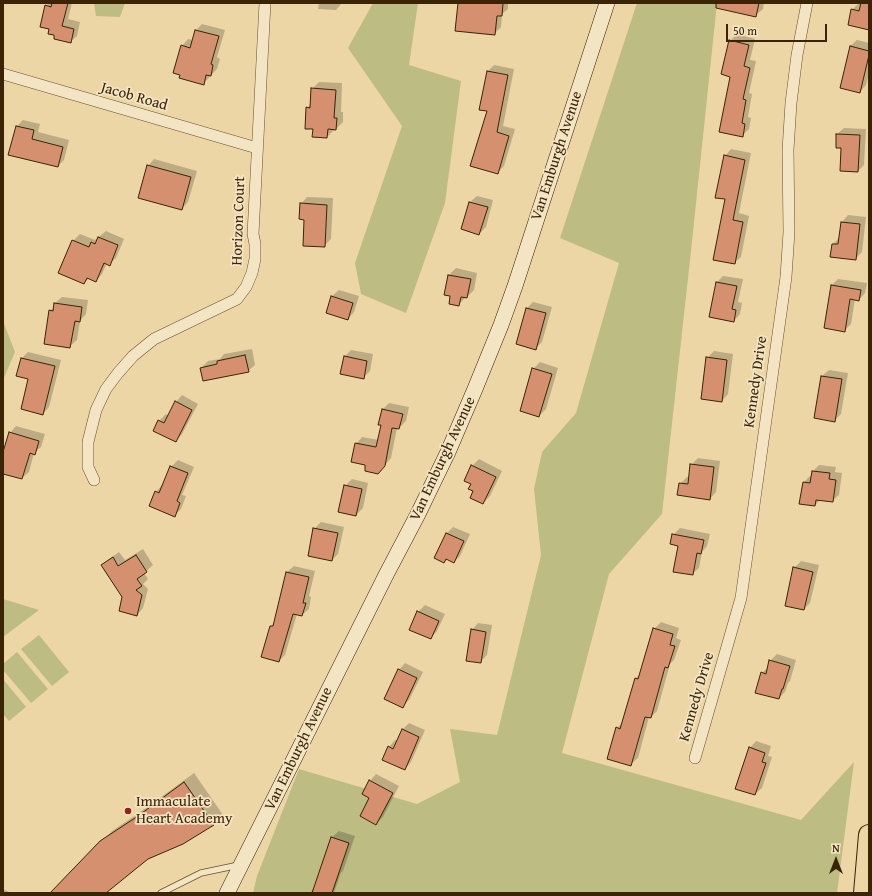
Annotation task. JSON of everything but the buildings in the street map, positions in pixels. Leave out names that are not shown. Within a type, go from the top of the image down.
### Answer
[{"type":"highway","points":[[864,893],[869,835]]},
{"type":"main road","name":"Van Emburgh Avenue","points":[[227,893],[418,514],[476,389],[515,286],[607,3]]},
{"type":"street","name":"Horizon Court","points":[[94,480],[88,467],[88,442],[96,410],[106,389],[118,373],[133,356],[154,339],[237,300],[246,287],[252,273],[255,259],[253,234],[265,3]]},
{"type":"street","name":"Kennedy Drive","points":[[695,758],[741,598],[786,277],[789,232],[788,150],[791,102],[797,55],[807,3]]},
{"type":"street","name":"Jacob Road","points":[[3,74],[257,148]]},
{"type":"lane","points":[[161,893],[200,873],[242,865]]},
{"type":"shaded area","points":[[94,3],[125,3],[120,17],[96,16]]},
{"type":"shaded area","points":[[373,3],[418,3],[409,65],[461,81],[445,203],[406,313],[361,294],[355,263],[402,126],[348,48]]},
{"type":"shaded area","points":[[637,3],[717,3],[662,514],[609,574],[562,753],[801,820],[854,762],[837,893],[253,893],[257,876],[299,769],[417,804],[460,782],[450,729],[497,735],[541,555],[534,489],[542,452],[576,413],[619,263],[560,238]]},
{"type":"shaded area","points":[[3,321],[15,352],[3,380]]},
{"type":"shaded area","points":[[3,599],[39,610],[3,637]]},
{"type":"shaded area","points":[[39,635],[69,672],[52,686],[21,649]]},
{"type":"shaded area","points":[[17,652],[48,689],[31,703],[3,670],[3,664]]},
{"type":"shaded area","points":[[3,679],[26,707],[9,721],[3,714]]},
{"type":"place","name":"Immaculate Heart Academy","points":[[128,811]]}]
